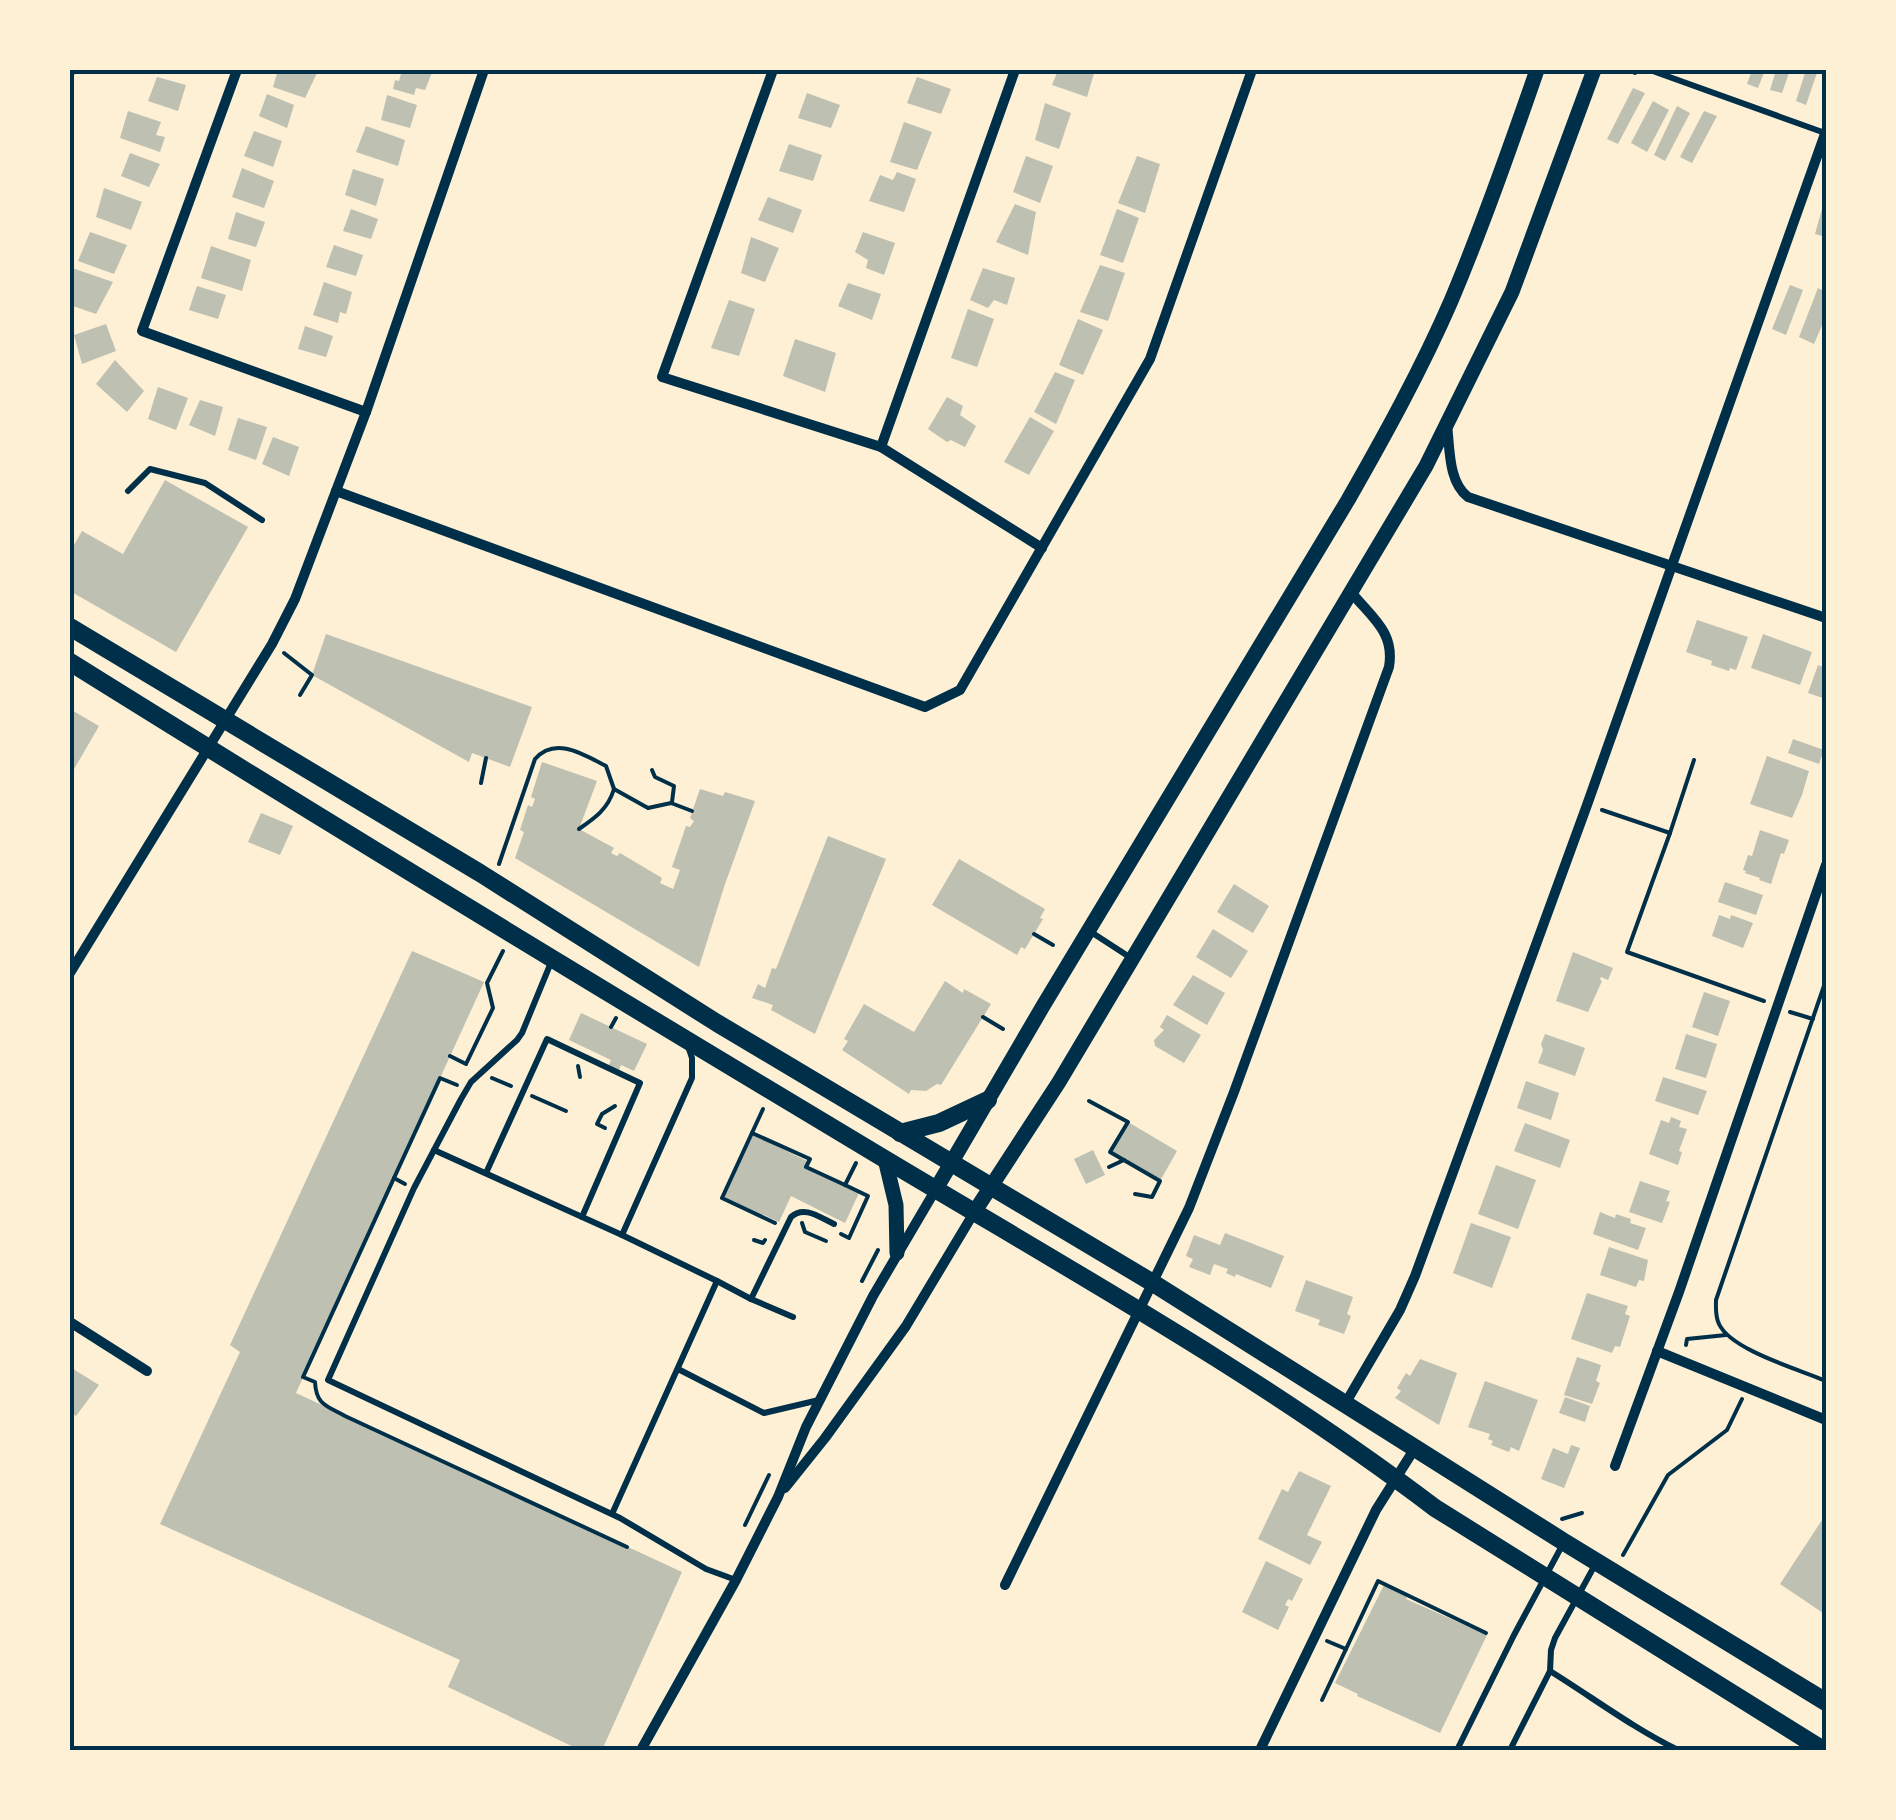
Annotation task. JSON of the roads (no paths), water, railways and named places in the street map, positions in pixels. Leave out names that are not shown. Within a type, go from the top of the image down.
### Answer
[{"type":"main road","points":[[70,627],[1153,1284],[1826,1702]]},
{"type":"main road","points":[[70,662],[552,959],[1140,1310],[1435,1508],[1823,1750]]},
{"type":"main road","points":[[900,1134],[940,1123],[988,1100]]},
{"type":"street","points":[[237,70],[142,331],[366,412]]},
{"type":"street","points":[[70,973],[272,644],[295,599],[366,412],[484,70]]},
{"type":"street","points":[[773,70],[662,377],[881,447],[1042,548]]},
{"type":"street","points":[[881,447],[1016,70]]},
{"type":"street","points":[[336,491],[925,707],[960,690],[1150,359],[1252,70]]},
{"type":"street","points":[[641,1750],[736,1580],[778,1497],[806,1427],[897,1253],[1348,500],[1408,391],[1466,264],[1537,70]]},
{"type":"street","points":[[778,1497],[906,1326],[1058,1082],[1426,466],[1512,292],[1594,70]]},
{"type":"street","points":[[1344,1404],[1406,1298],[1826,132]]},
{"type":"street","points":[[1447,424],[1455,479],[1463,494],[1826,618]]},
{"type":"street","points":[[1005,1585],[1189,1208],[1389,667],[1390,643],[1386,634],[1352,592]]},
{"type":"street","points":[[1615,1466],[1826,865]]},
{"type":"street","points":[[885,1159],[896,1206],[897,1253]]},
{"type":"street","points":[[70,1322],[147,1371]]},
{"type":"street","points":[[1656,1351],[1826,1420]]},
{"type":"street","points":[[1260,1750],[1370,1521],[1415,1448]]},
{"type":"lane","points":[[1650,70],[1826,132]]},
{"type":"lane","points":[[128,491],[150,469],[205,483],[262,520]]},
{"type":"lane","points":[[1089,932],[1132,958]]},
{"type":"lane","points":[[552,959],[522,1032],[471,1082],[434,1150],[328,1380],[612,1514],[706,1569],[736,1580]]},
{"type":"lane","points":[[486,1173],[547,1039],[640,1083],[582,1217]]},
{"type":"lane","points":[[622,1234],[692,1078],[692,1058],[686,1040]]},
{"type":"lane","points":[[434,1150],[622,1234],[792,1317]]},
{"type":"lane","points":[[751,1299],[790,1217],[804,1210],[834,1224]]},
{"type":"lane","points":[[612,1514],[717,1281]]},
{"type":"lane","points":[[678,1369],[764,1413],[820,1400]]},
{"type":"lane","points":[[1457,1750],[1564,1542]]},
{"type":"lane","points":[[1510,1750],[1550,1670],[1551,1650],[1577,1597],[1604,1566]]},
{"type":"lane","points":[[1550,1670],[1644,1733],[1678,1750]]}]
